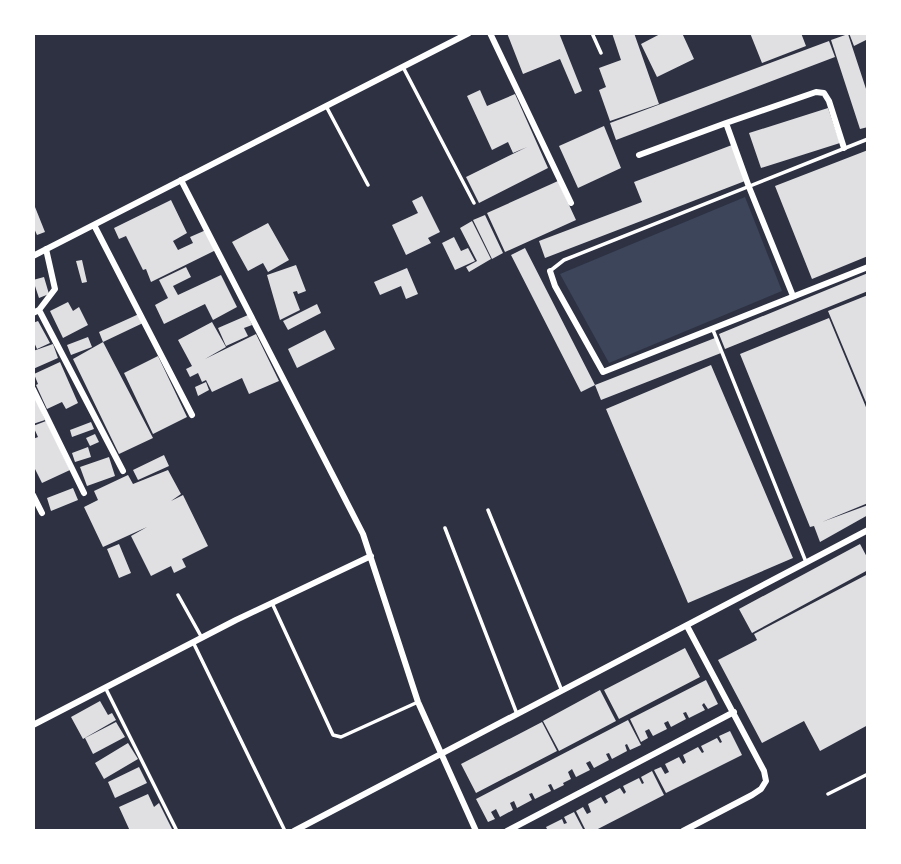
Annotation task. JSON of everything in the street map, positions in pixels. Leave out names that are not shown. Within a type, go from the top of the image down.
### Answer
[{"type":"street","points":[[33,256],[403,67],[455,36],[469,33]]},
{"type":"street","points":[[490,33],[571,203]]},
{"type":"street","points":[[639,155],[816,92],[824,93],[829,101],[844,148]]},
{"type":"street","points":[[726,123],[793,296]]},
{"type":"street","points":[[181,180],[363,534],[418,702],[476,831]]},
{"type":"street","points":[[94,225],[192,415]]},
{"type":"street","points":[[46,249],[55,289],[36,312],[123,471]]},
{"type":"street","points":[[550,271],[561,297],[603,372],[868,267]]},
{"type":"street","points":[[33,389],[85,493]]},
{"type":"street","points":[[33,495],[42,513]]},
{"type":"street","points":[[294,831],[868,530]]},
{"type":"street","points":[[33,725],[193,642],[371,556]]},
{"type":"street","points":[[683,831],[761,789],[766,781],[764,771],[734,712],[687,626]]},
{"type":"street","points":[[507,831],[734,712]]},
{"type":"lane","points":[[592,33],[601,53]]},
{"type":"lane","points":[[403,67],[474,203]]},
{"type":"lane","points":[[326,106],[368,185]]},
{"type":"lane","points":[[550,271],[564,260],[868,139]]},
{"type":"lane","points":[[713,330],[806,562]]},
{"type":"lane","points":[[488,510],[562,691]]},
{"type":"lane","points":[[445,528],[517,715]]},
{"type":"lane","points":[[178,595],[202,638]]},
{"type":"lane","points":[[272,603],[334,735],[341,737],[418,702]]},
{"type":"lane","points":[[193,642],[285,831]]},
{"type":"lane","points":[[106,688],[177,831]]},
{"type":"lane","points":[[828,794],[868,774]]},
{"type":"shaded area","points":[[745,197],[782,291],[609,363],[560,274]]},
{"type":"building","points":[[507,33],[559,33],[582,91],[575,94],[560,59],[523,74]]},
{"type":"building","points":[[612,33],[634,33],[659,104],[610,121],[599,90],[606,87],[599,68],[621,60]]},
{"type":"building","points":[[662,33],[682,33],[694,59],[657,77],[641,44]]},
{"type":"building","points":[[750,33],[801,33],[806,46],[762,63]]},
{"type":"building","points":[[849,33],[868,33],[868,39],[854,46]]},
{"type":"building","points":[[848,34],[868,95],[868,127],[860,129],[831,40]]},
{"type":"building","points":[[829,41],[835,57],[616,140],[610,123]]},
{"type":"building","points":[[480,90],[487,106],[515,94],[548,168],[479,203],[466,177],[527,147],[513,153],[508,142],[492,150],[467,96]]},
{"type":"building","points":[[828,108],[840,143],[761,168],[749,133]]},
{"type":"building","points":[[604,126],[621,168],[578,188],[559,146]]},
{"type":"building","points":[[732,145],[745,181],[545,258],[539,241],[642,202],[634,182]]},
{"type":"building","points":[[868,150],[868,256],[812,279],[775,186]]},
{"type":"building","points":[[558,181],[576,220],[505,252],[487,213]]},
{"type":"building","points":[[422,196],[440,232],[428,238],[431,243],[406,255],[392,225],[418,213],[412,201]]},
{"type":"building","points":[[171,200],[187,233],[173,241],[178,250],[193,243],[190,237],[206,230],[216,250],[151,282],[126,236],[119,239],[114,228]]},
{"type":"building","points":[[33,202],[45,232],[37,235],[33,226]]},
{"type":"building","points":[[485,215],[503,253],[492,259],[473,220]]},
{"type":"building","points":[[472,221],[491,259],[469,272],[466,267],[477,261],[460,228]]},
{"type":"building","points":[[268,223],[289,260],[268,272],[263,263],[248,271],[232,242]]},
{"type":"building","points":[[454,237],[461,251],[468,248],[475,261],[455,270],[442,243]]},
{"type":"building","points":[[525,248],[595,385],[581,392],[511,255]]},
{"type":"building","points":[[82,260],[87,282],[82,283],[76,261]]},
{"type":"building","points":[[296,265],[306,291],[298,294],[297,291],[293,292],[300,310],[280,320],[267,275]]},
{"type":"building","points":[[186,267],[191,277],[173,286],[178,295],[221,275],[237,307],[213,320],[205,304],[164,324],[155,305],[168,298],[159,280]]},
{"type":"building","points":[[407,268],[418,294],[406,299],[401,286],[380,295],[374,282]]},
{"type":"building","points":[[868,273],[868,291],[725,349],[719,334]]},
{"type":"building","points":[[44,277],[49,294],[39,298],[33,280]]},
{"type":"building","points":[[868,295],[868,407],[828,311]]},
{"type":"building","points":[[68,302],[73,311],[79,307],[88,325],[63,338],[50,311]]},
{"type":"building","points":[[317,304],[321,313],[288,330],[283,321]]},
{"type":"building","points":[[139,314],[143,323],[103,342],[99,332]]},
{"type":"building","points":[[248,315],[252,325],[244,328],[248,336],[226,346],[218,328]]},
{"type":"building","points":[[829,318],[868,412],[868,503],[822,522],[868,505],[868,515],[820,542],[814,526],[810,527],[740,354]]},
{"type":"building","points":[[38,321],[50,343],[37,349],[33,340],[33,323]]},
{"type":"building","points":[[212,322],[226,347],[205,359],[256,334],[279,381],[249,394],[242,378],[212,392],[206,380],[202,382],[198,373],[190,377],[186,369],[192,366],[178,340]]},
{"type":"building","points":[[325,330],[335,349],[297,368],[288,349]]},
{"type":"building","points":[[88,337],[92,347],[71,355],[67,345]]},
{"type":"building","points":[[715,338],[721,353],[601,400],[595,385]]},
{"type":"building","points":[[103,342],[153,438],[119,454],[73,359]]},
{"type":"building","points":[[53,344],[58,358],[33,369],[33,351]]},
{"type":"building","points":[[158,356],[187,417],[153,434],[124,373]]},
{"type":"building","points":[[60,362],[78,403],[66,409],[62,402],[47,409],[34,374]]},
{"type":"building","points":[[711,365],[793,558],[688,603],[606,409]]},
{"type":"building","points":[[206,382],[209,390],[198,396],[195,387]]},
{"type":"building","points":[[33,392],[45,420],[33,424]]},
{"type":"building","points":[[46,421],[70,470],[42,483],[33,465],[33,439],[38,437],[33,426]]},
{"type":"building","points":[[91,422],[94,429],[72,437],[70,430]]},
{"type":"building","points":[[95,434],[99,442],[90,446],[86,438]]},
{"type":"building","points":[[88,447],[91,457],[75,462],[72,453]]},
{"type":"building","points":[[164,455],[169,466],[138,480],[133,470]]},
{"type":"building","points":[[109,457],[115,476],[87,486],[80,467]]},
{"type":"building","points":[[168,470],[181,494],[171,501],[183,495],[208,546],[182,559],[186,567],[174,573],[171,566],[151,576],[131,536],[147,527],[103,547],[84,507],[98,500],[94,491],[128,475],[133,484]]},
{"type":"building","points":[[73,488],[78,500],[51,511],[47,498]]},
{"type":"building","points":[[119,544],[131,573],[119,578],[107,549]]},
{"type":"building","points":[[860,544],[868,559],[868,570],[752,633],[739,609]]},
{"type":"building","points":[[868,574],[868,725],[820,751],[804,721],[762,743],[718,660],[757,640],[754,634]]},
{"type":"building","points":[[685,648],[700,677],[619,719],[604,690]]},
{"type":"building","points":[[706,680],[718,704],[708,709],[704,703],[702,705],[705,710],[689,718],[686,712],[683,713],[686,719],[671,727],[668,721],[664,723],[667,729],[653,736],[649,729],[645,731],[648,738],[641,742],[630,719]]},
{"type":"building","points":[[600,690],[616,721],[559,751],[543,721]]},
{"type":"building","points":[[100,701],[108,715],[112,713],[116,720],[83,739],[71,717]]},
{"type":"building","points":[[628,720],[641,745],[630,750],[627,744],[627,751],[612,759],[609,753],[606,754],[609,760],[594,768],[590,761],[586,763],[590,770],[576,777],[572,769],[568,772],[571,779],[563,783],[564,785],[554,790],[551,784],[548,785],[551,791],[535,799],[532,793],[529,794],[532,800],[517,808],[514,801],[510,803],[513,810],[500,817],[496,809],[491,812],[495,819],[488,822],[476,799]]},
{"type":"building","points":[[116,722],[125,737],[93,754],[85,738]]},
{"type":"building","points":[[542,722],[557,751],[476,793],[461,764]]},
{"type":"building","points":[[730,731],[742,755],[666,793],[654,770],[661,767],[665,774],[669,772],[665,764],[679,757],[683,764],[686,762],[683,755],[698,747],[704,752],[701,746],[717,738],[722,742],[719,736]]},
{"type":"building","points":[[128,743],[138,759],[104,779],[95,763]]},
{"type":"building","points":[[139,767],[147,783],[115,798],[108,782]]},
{"type":"building","points":[[652,771],[664,795],[594,831],[586,831],[576,811],[583,807],[587,814],[591,812],[588,804],[601,797],[605,804],[608,802],[605,796],[620,788],[624,794],[626,792],[623,786],[639,778],[642,784],[644,783],[641,777]]},
{"type":"building","points":[[148,794],[154,807],[159,803],[173,831],[130,831],[119,807]]},
{"type":"building","points":[[574,812],[584,831],[548,831],[546,827],[562,819],[564,824],[567,823],[564,817]]}]
